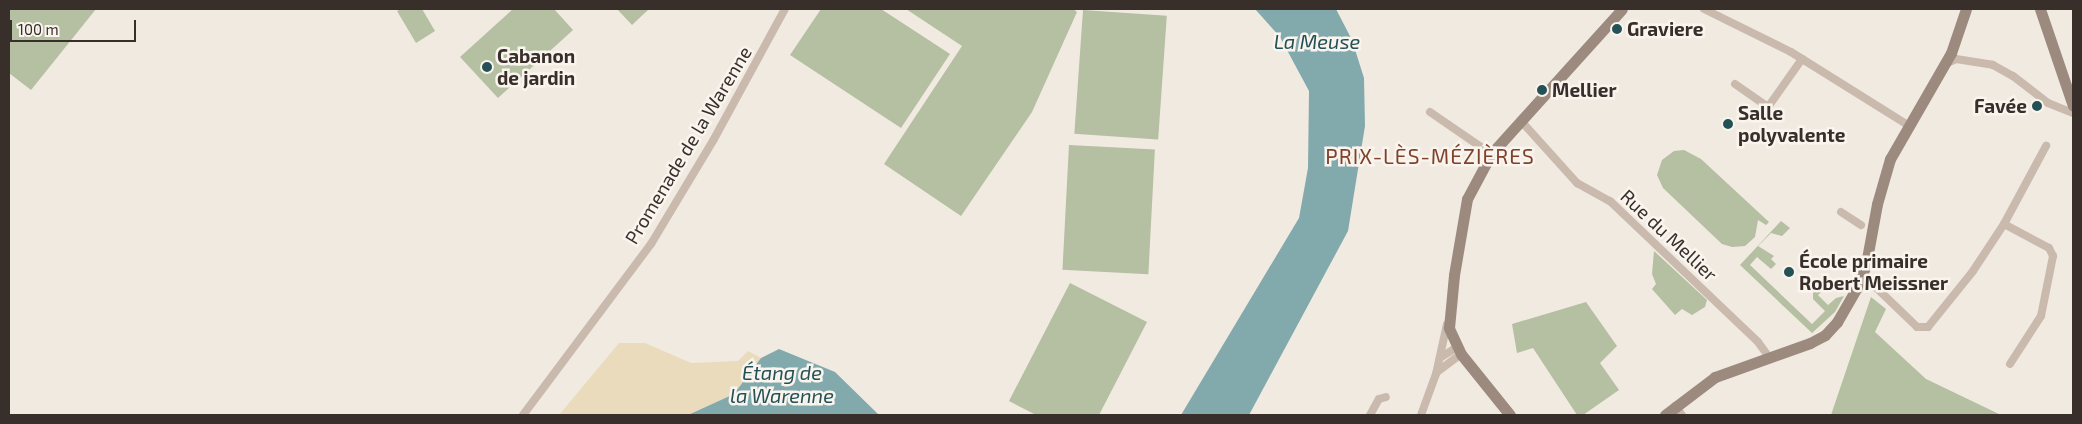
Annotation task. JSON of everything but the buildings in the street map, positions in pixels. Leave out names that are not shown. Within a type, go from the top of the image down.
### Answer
[{"type":"street","name":"Promenade de la Warenne","points":[[523,415],[651,244],[714,139],[785,9]]},
{"type":"street","points":[[1421,415],[1440,358],[1448,321],[1465,207],[1475,179],[1491,154],[1622,9]]},
{"type":"street","points":[[1704,9],[1746,27],[1802,59],[1908,125]]},
{"type":"street","points":[[1665,415],[1679,411],[1715,377],[1825,335],[1846,310],[1862,274],[1884,179],[1908,125],[1951,53],[1966,9]]},
{"type":"street","points":[[2040,9],[2073,106]]},
{"type":"street","points":[[1735,84],[1768,107],[1802,59]]},
{"type":"street","points":[[1943,65],[1956,59],[1993,65],[2013,76],[2048,103],[2073,113]]},
{"type":"street","points":[[1430,112],[1491,154]]},
{"type":"street","name":"Rue du Mellier","points":[[1521,121],[1577,183],[1610,201],[1758,342],[1769,357]]},
{"type":"street","points":[[1862,274],[1917,327],[1924,330],[1973,271],[2004,224],[2046,146]]},
{"type":"street","points":[[1841,212],[1861,225]]},
{"type":"street","points":[[2004,224],[2049,248],[2053,256],[2041,316],[2010,364]]},
{"type":"street","points":[[1448,321],[1457,348],[1510,415]]},
{"type":"street","points":[[1440,358],[1457,348]]},
{"type":"street","points":[[1436,374],[1457,348]]},
{"type":"street","points":[[1370,415],[1379,399],[1386,397]]},
{"type":"green space","points":[[9,9],[96,9],[31,90],[9,73]]},
{"type":"green space","points":[[401,9],[422,9],[435,31],[416,43],[397,11]]},
{"type":"green space","points":[[513,9],[554,9],[573,30],[498,98],[460,57]]},
{"type":"green space","points":[[617,9],[649,9],[632,25]]},
{"type":"green space","points":[[821,9],[881,9],[950,54],[901,128],[790,55]]},
{"type":"green space","points":[[906,9],[1073,9],[1077,12],[1032,112],[961,216],[884,164],[962,46]]},
{"type":"green space","points":[[1083,10],[1167,16],[1158,140],[1074,134]]},
{"type":"green space","points":[[1069,145],[1155,150],[1148,274],[1062,270]]},
{"type":"green space","points":[[1684,150],[1701,159],[1769,222],[1766,225],[1758,220],[1755,237],[1745,246],[1732,247],[1722,244],[1663,188],[1657,175],[1662,160],[1674,151]]},
{"type":"green space","points":[[1781,221],[1790,228],[1782,236],[1771,233],[1758,246],[1774,256],[1771,259],[1776,264],[1771,269],[1757,257],[1750,265],[1812,324],[1825,311],[1813,299],[1813,292],[1826,277],[1837,286],[1837,290],[1830,283],[1818,295],[1828,305],[1836,298],[1844,296],[1835,312],[1812,333],[1740,265]]},
{"type":"green space","points":[[1654,251],[1707,300],[1705,307],[1692,315],[1682,309],[1675,315],[1652,289],[1656,284],[1652,274]]},
{"type":"green space","points":[[1070,283],[1147,322],[1099,415],[1036,415],[1009,401]]},
{"type":"green space","points":[[1871,297],[1886,309],[1875,332],[1926,379],[2001,415],[1831,415]]},
{"type":"green space","points":[[1586,302],[1617,346],[1600,363],[1619,390],[1583,415],[1577,415],[1533,348],[1517,353],[1512,324]]},
{"type":"sand","points":[[619,343],[645,343],[691,363],[738,361],[748,351],[761,358],[734,394],[688,415],[559,415]]},
{"type":"water","name":"La Meuse","points":[[1255,9],[1336,9],[1352,40],[1364,78],[1365,126],[1348,231],[1249,415],[1181,415],[1299,218],[1308,168],[1309,91],[1280,37]]},
{"type":"water","name":"Étang de la Warenne","points":[[779,349],[835,372],[879,415],[688,415],[734,394],[761,358]]},
{"type":"place","name":"Graviere","points":[[1617,29]]},
{"type":"place","name":"Cabanon de jardin","points":[[487,67]]},
{"type":"place","name":"Mellier","points":[[1542,90]]},
{"type":"place","name":"Favée","points":[[2037,106]]},
{"type":"place","name":"Salle polyvalente","points":[[1728,124]]},
{"type":"place","name":"École primaire Robert Meissner","points":[[1789,272]]},
{"type":"district","name":"PRIX-LÈS-MÉZIÈRES","points":[[1430,156]]}]
